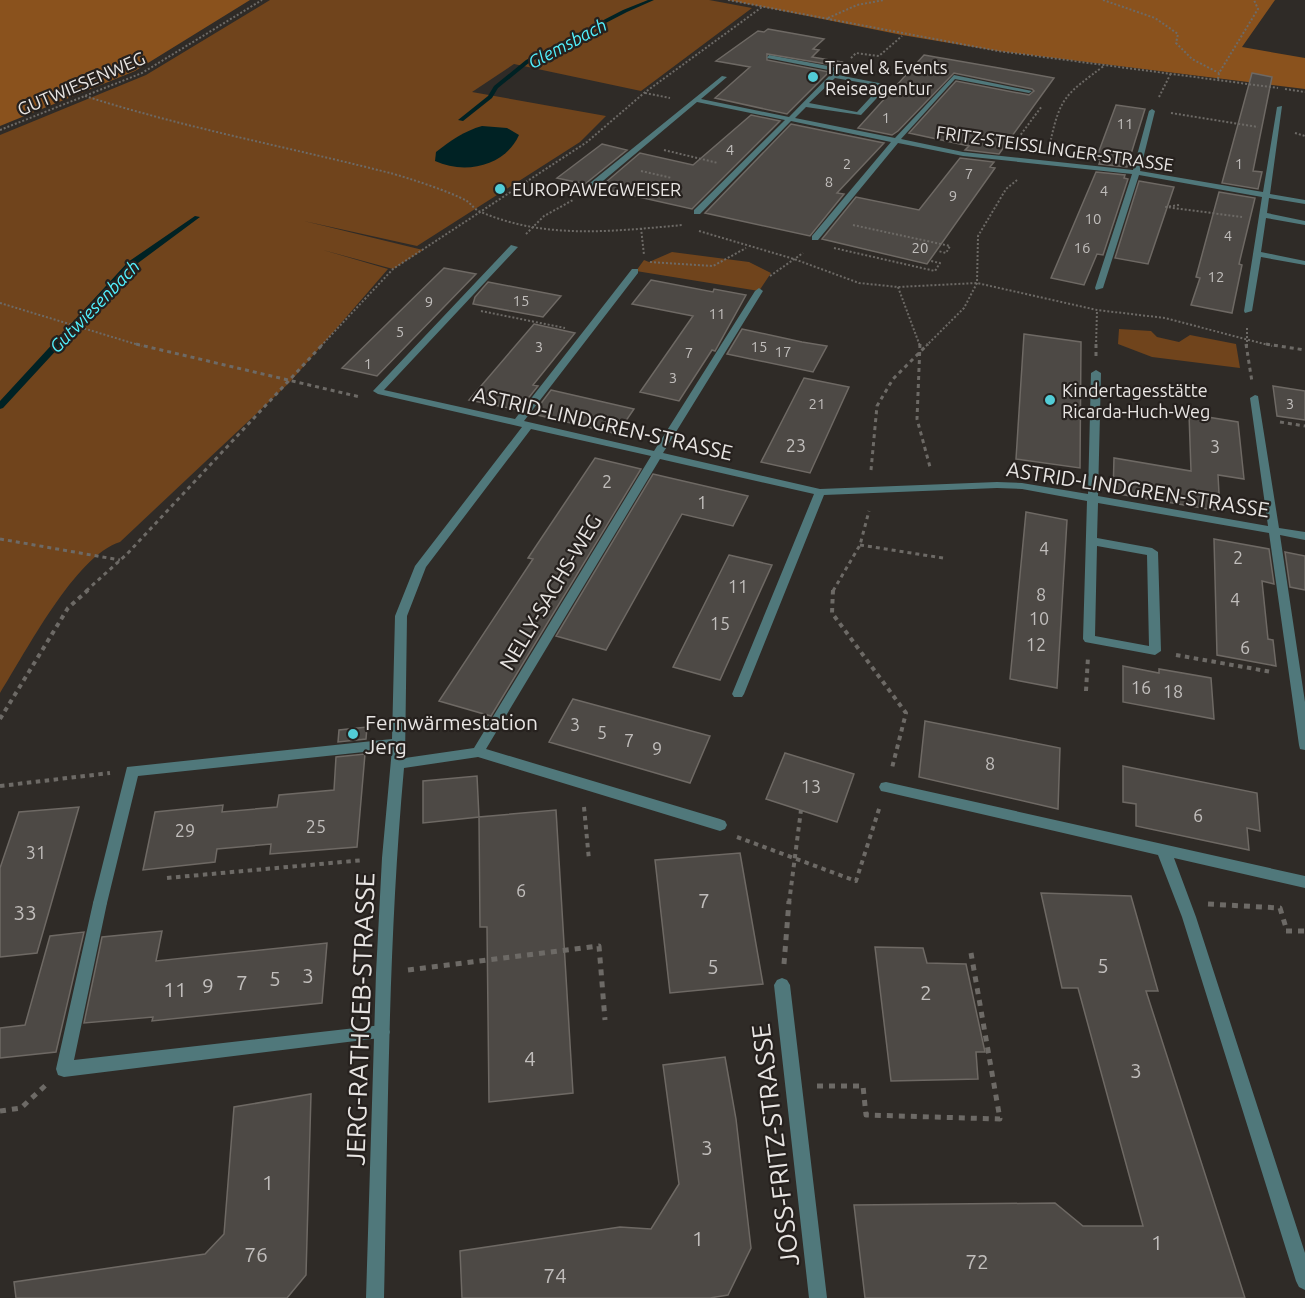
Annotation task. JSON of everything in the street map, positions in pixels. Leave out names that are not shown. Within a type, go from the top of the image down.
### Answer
[{"type":"street","points":[[769,57],[886,86],[859,114],[807,105]]},
{"type":"street","points":[[698,212],[837,73]]},
{"type":"street","points":[[588,189],[724,77]]},
{"type":"street","points":[[815,238],[954,77],[1029,91]]},
{"type":"street","name":"FRITZ-STEISSLINGER-STRASSE","points":[[696,100],[963,154],[1136,172],[1305,202]]},
{"type":"street","points":[[1248,311],[1280,107]]},
{"type":"street","points":[[1099,288],[1136,172],[1152,111]]},
{"type":"street","points":[[1264,218],[1305,223]]},
{"type":"street","points":[[378,391],[514,247]]},
{"type":"street","points":[[1257,254],[1305,263]]},
{"type":"street","name":"JERG-RATHGEB-STRASSE","points":[[375,1298],[384,973],[389,858],[399,743],[401,616],[421,566],[588,333],[636,271]]},
{"type":"street","name":"NELLY-SACHS-WEG","points":[[478,752],[759,291]]},
{"type":"street","points":[[1091,542],[1152,552],[1155,651],[1089,639],[1091,542],[1094,499],[1096,373]]},
{"type":"street","name":"ASTRID-LINDGREN-STRASSE","points":[[378,391],[820,492],[872,492],[982,484],[1022,486],[1305,536]]},
{"type":"street","points":[[1255,398],[1305,745]]},
{"type":"street","points":[[738,694],[820,492]]},
{"type":"street","points":[[382,1032],[64,1069],[100,903],[132,771],[399,743]]},
{"type":"street","points":[[398,764],[478,752],[720,825]]},
{"type":"street","points":[[886,787],[1305,882]]},
{"type":"street","points":[[1164,851],[1189,917],[1305,1281]]},
{"type":"street","name":"JOSS-FRITZ-STRASSE","points":[[782,985],[818,1298]]},
{"type":"path","name":"GUTWIESENWEG","points":[[0,130],[142,73],[262,0]]},
{"type":"path","points":[[728,0],[827,18],[902,35],[1305,92]]},
{"type":"path","points":[[827,18],[857,5],[884,0]]},
{"type":"path","points":[[1103,0],[1163,23],[1178,34],[1176,43],[1192,59],[1219,73]]},
{"type":"path","points":[[1218,80],[1219,73],[1258,9],[1256,0]]},
{"type":"path","points":[[0,719],[68,608],[121,560],[290,382],[393,269],[587,142],[644,93],[762,7]]},
{"type":"path","points":[[837,73],[856,53],[879,56],[902,35]]},
{"type":"path","points":[[720,825],[741,840],[856,881],[903,733],[906,713],[832,613],[832,592],[860,545],[868,524],[872,492],[870,458],[877,406],[893,379],[921,348],[964,308],[977,283],[978,236],[1006,189],[1048,150],[1056,114],[1067,94],[1105,65]]},
{"type":"path","points":[[1171,73],[1152,111],[1252,126]]},
{"type":"path","points":[[1004,158],[1049,95],[1029,91]]},
{"type":"path","points":[[85,96],[147,116],[392,174],[466,201],[479,212],[532,227],[560,232],[594,233],[683,225],[747,247],[794,259],[859,283],[898,287],[977,283],[1010,288],[1052,302],[1165,318],[1246,341],[1305,350]]},
{"type":"path","points":[[696,158],[705,160]]},
{"type":"path","points":[[618,166],[672,178]]},
{"type":"path","points":[[514,247],[532,227],[588,189]]},
{"type":"path","points":[[1179,205],[1166,207],[1264,218]]},
{"type":"path","points":[[830,220],[950,246],[946,253],[938,251]]},
{"type":"path","points":[[641,228],[644,260],[649,262],[713,266],[747,247]]},
{"type":"path","points":[[834,248],[935,271],[940,263],[931,261]]},
{"type":"path","points":[[759,291],[771,273],[794,259]]},
{"type":"path","points":[[898,287],[921,348],[917,419],[936,488]]},
{"type":"path","points":[[0,303],[138,345],[290,382],[360,397],[378,391]]},
{"type":"path","points":[[457,306],[588,333]]},
{"type":"path","points":[[1096,373],[1097,310]]},
{"type":"path","points":[[1246,341],[1255,398]]},
{"type":"path","points":[[0,539],[121,560]]},
{"type":"path","points":[[860,545],[943,558]]},
{"type":"path","points":[[1086,691],[1089,639]]},
{"type":"path","points":[[1155,651],[1296,676]]},
{"type":"path","points":[[0,786],[132,771]]},
{"type":"path","points":[[581,783],[589,860]]},
{"type":"path","points":[[782,985],[793,859],[801,810]]},
{"type":"path","points":[[167,878],[389,858]]},
{"type":"path","points":[[1228,905],[1280,908],[1286,930],[1305,931]]},
{"type":"path","points":[[384,973],[599,946],[605,1020]]},
{"type":"path","points":[[793,1085],[862,1086],[866,1115],[1000,1119],[971,953]]},
{"type":"path","points":[[0,1112],[21,1108],[64,1069]]},
{"type":"shaded area","points":[[0,0],[250,0],[135,71],[0,126]]},
{"type":"shaded area","points":[[270,0],[709,0],[752,8],[641,91],[514,64],[472,92],[606,116],[580,142],[417,246],[304,221],[423,250],[393,269],[323,250],[388,269],[290,382],[120,542],[103,551],[86,566],[53,607],[0,693],[0,135],[146,75]]},
{"type":"shaded area","points":[[728,0],[1275,0],[1242,47],[1305,58],[1305,89],[998,51],[902,35]]},
{"type":"shaded area","points":[[672,252],[749,262],[771,273],[759,291],[636,271],[644,260],[649,262]]},
{"type":"shaded area","points":[[1119,329],[1151,331],[1157,337],[1179,342],[1190,335],[1236,344],[1240,368],[1152,357],[1118,344]]},
{"type":"water","points":[[482,126],[507,128],[519,135],[513,146],[504,154],[483,165],[459,167],[435,161],[436,152],[441,148],[463,134]]},
{"type":"building","points":[[768,29],[824,39],[813,49],[819,50],[812,57],[842,62],[838,66],[767,54],[767,60],[829,72],[787,114],[715,98],[750,67],[716,61],[758,31],[764,32]]},
{"type":"building","points":[[924,55],[1054,78],[999,154],[965,150],[969,146],[909,133],[956,81],[1029,95],[1034,91],[1032,89],[954,73],[892,135],[858,128]]},
{"type":"building","points":[[1252,73],[1272,77],[1253,171],[1262,172],[1258,189],[1222,183]]},
{"type":"building","points":[[1116,105],[1145,109],[1127,167],[1099,164],[1101,159],[1096,159]]},
{"type":"building","points":[[751,115],[780,121],[692,209],[599,188],[640,153],[693,165]]},
{"type":"building","points":[[791,124],[884,143],[837,193],[844,194],[810,236],[705,213]]},
{"type":"building","points":[[602,144],[627,150],[585,184],[557,178]]},
{"type":"building","points":[[960,158],[994,162],[990,167],[995,168],[927,264],[822,239],[856,197],[919,210]]},
{"type":"building","points":[[1096,172],[1125,175],[1124,178],[1128,179],[1103,255],[1097,254],[1084,285],[1051,278]]},
{"type":"building","points":[[1139,181],[1174,187],[1148,264],[1115,258]]},
{"type":"building","points":[[1219,192],[1255,198],[1239,264],[1242,265],[1232,313],[1191,305],[1200,278],[1196,277]]},
{"type":"building","points":[[444,268],[476,274],[377,376],[342,368]]},
{"type":"building","points":[[651,280],[713,292],[714,289],[746,295],[715,351],[712,350],[679,401],[640,392],[693,316],[632,304]]},
{"type":"building","points":[[488,282],[561,296],[543,317],[473,304],[475,297]]},
{"type":"building","points":[[534,324],[575,333],[533,385],[538,386],[519,410],[469,400]]},
{"type":"building","points":[[742,329],[827,346],[813,372],[727,354]]},
{"type":"building","name":"Kindertagesstätte Ricarda-Huch-Weg","points":[[1024,334],[1081,342],[1080,468],[1016,459]]},
{"type":"building","points":[[804,378],[849,387],[810,473],[761,462]]},
{"type":"building","points":[[1273,386],[1305,391],[1305,420],[1277,416]]},
{"type":"building","points":[[551,390],[634,409],[617,434],[533,414]]},
{"type":"building","points":[[1189,414],[1238,422],[1244,479],[1218,475],[1220,511],[1113,493],[1114,458],[1191,471]]},
{"type":"building","points":[[595,458],[641,469],[491,716],[439,701],[533,559],[528,558]]},
{"type":"building","points":[[653,474],[748,496],[733,526],[682,514],[606,650],[556,636]]},
{"type":"building","points":[[1026,512],[1067,520],[1057,688],[1010,679]]},
{"type":"building","points":[[1214,539],[1269,549],[1274,584],[1262,581],[1268,639],[1273,640],[1276,666],[1217,655]]},
{"type":"building","points":[[1285,552],[1305,556],[1305,590],[1290,587]]},
{"type":"building","points":[[729,555],[772,565],[720,680],[673,667]]},
{"type":"building","points":[[1123,666],[1159,673],[1159,669],[1211,678],[1214,719],[1123,702]]},
{"type":"building","points":[[573,699],[710,736],[690,783],[549,742]]},
{"type":"building","points":[[925,721],[1060,748],[1058,809],[919,777]]},
{"type":"building","name":"Fernwärmestation Jerg","points":[[367,727],[366,739],[338,742],[339,730]]},
{"type":"building","points":[[785,753],[854,774],[837,822],[766,799]]},
{"type":"building","points":[[365,754],[357,847],[270,854],[271,844],[217,849],[215,862],[143,870],[155,812],[223,805],[222,812],[277,807],[279,795],[334,790],[336,757]]},
{"type":"building","points":[[1123,766],[1257,793],[1260,831],[1247,828],[1249,850],[1136,826],[1136,804],[1123,802]]},
{"type":"building","points":[[477,776],[479,817],[423,823],[423,781]]},
{"type":"building","points":[[79,807],[37,953],[0,957],[0,868],[19,812]]},
{"type":"building","points":[[556,810],[573,1093],[489,1102],[487,927],[480,927],[479,817]]},
{"type":"building","points":[[740,853],[763,984],[670,993],[655,860]]},
{"type":"building","points":[[1041,893],[1131,896],[1158,991],[1146,991],[1245,1298],[865,1298],[854,1205],[1055,1203],[1083,1226],[1143,1226],[1078,988],[1062,988]]},
{"type":"building","points":[[162,931],[156,961],[327,943],[322,1003],[152,1021],[153,1017],[84,1023],[102,937]]},
{"type":"building","points":[[84,932],[56,1052],[0,1058],[0,1028],[25,1025],[50,936]]},
{"type":"building","points":[[875,947],[923,948],[927,963],[966,964],[985,1052],[976,1052],[978,1079],[891,1081]]},
{"type":"building","points":[[725,1057],[736,1119],[751,1248],[728,1295],[710,1298],[462,1298],[460,1251],[620,1227],[651,1229],[679,1184],[663,1065]]},
{"type":"building","points":[[311,1094],[306,1275],[287,1298],[16,1298],[14,1282],[205,1254],[224,1234],[234,1107]]},
{"type":"waterway","name":"Glemsbach","points":[[461,120],[490,97],[496,87],[528,61],[625,11],[652,0]]},
{"type":"waterway","name":"Gutwiesenbach","points":[[0,406],[131,264],[197,217]]},
{"type":"place","name":"Travel & Events Reiseagentur","points":[[813,77]]},
{"type":"place","name":"EUROPAWEGWEISER","points":[[500,189]]},
{"type":"place","name":"Kindertagesstätte Ricarda-Huch-Weg","points":[[1050,400]]},
{"type":"place","name":"Fernwärmestation Jerg","points":[[353,734]]}]
